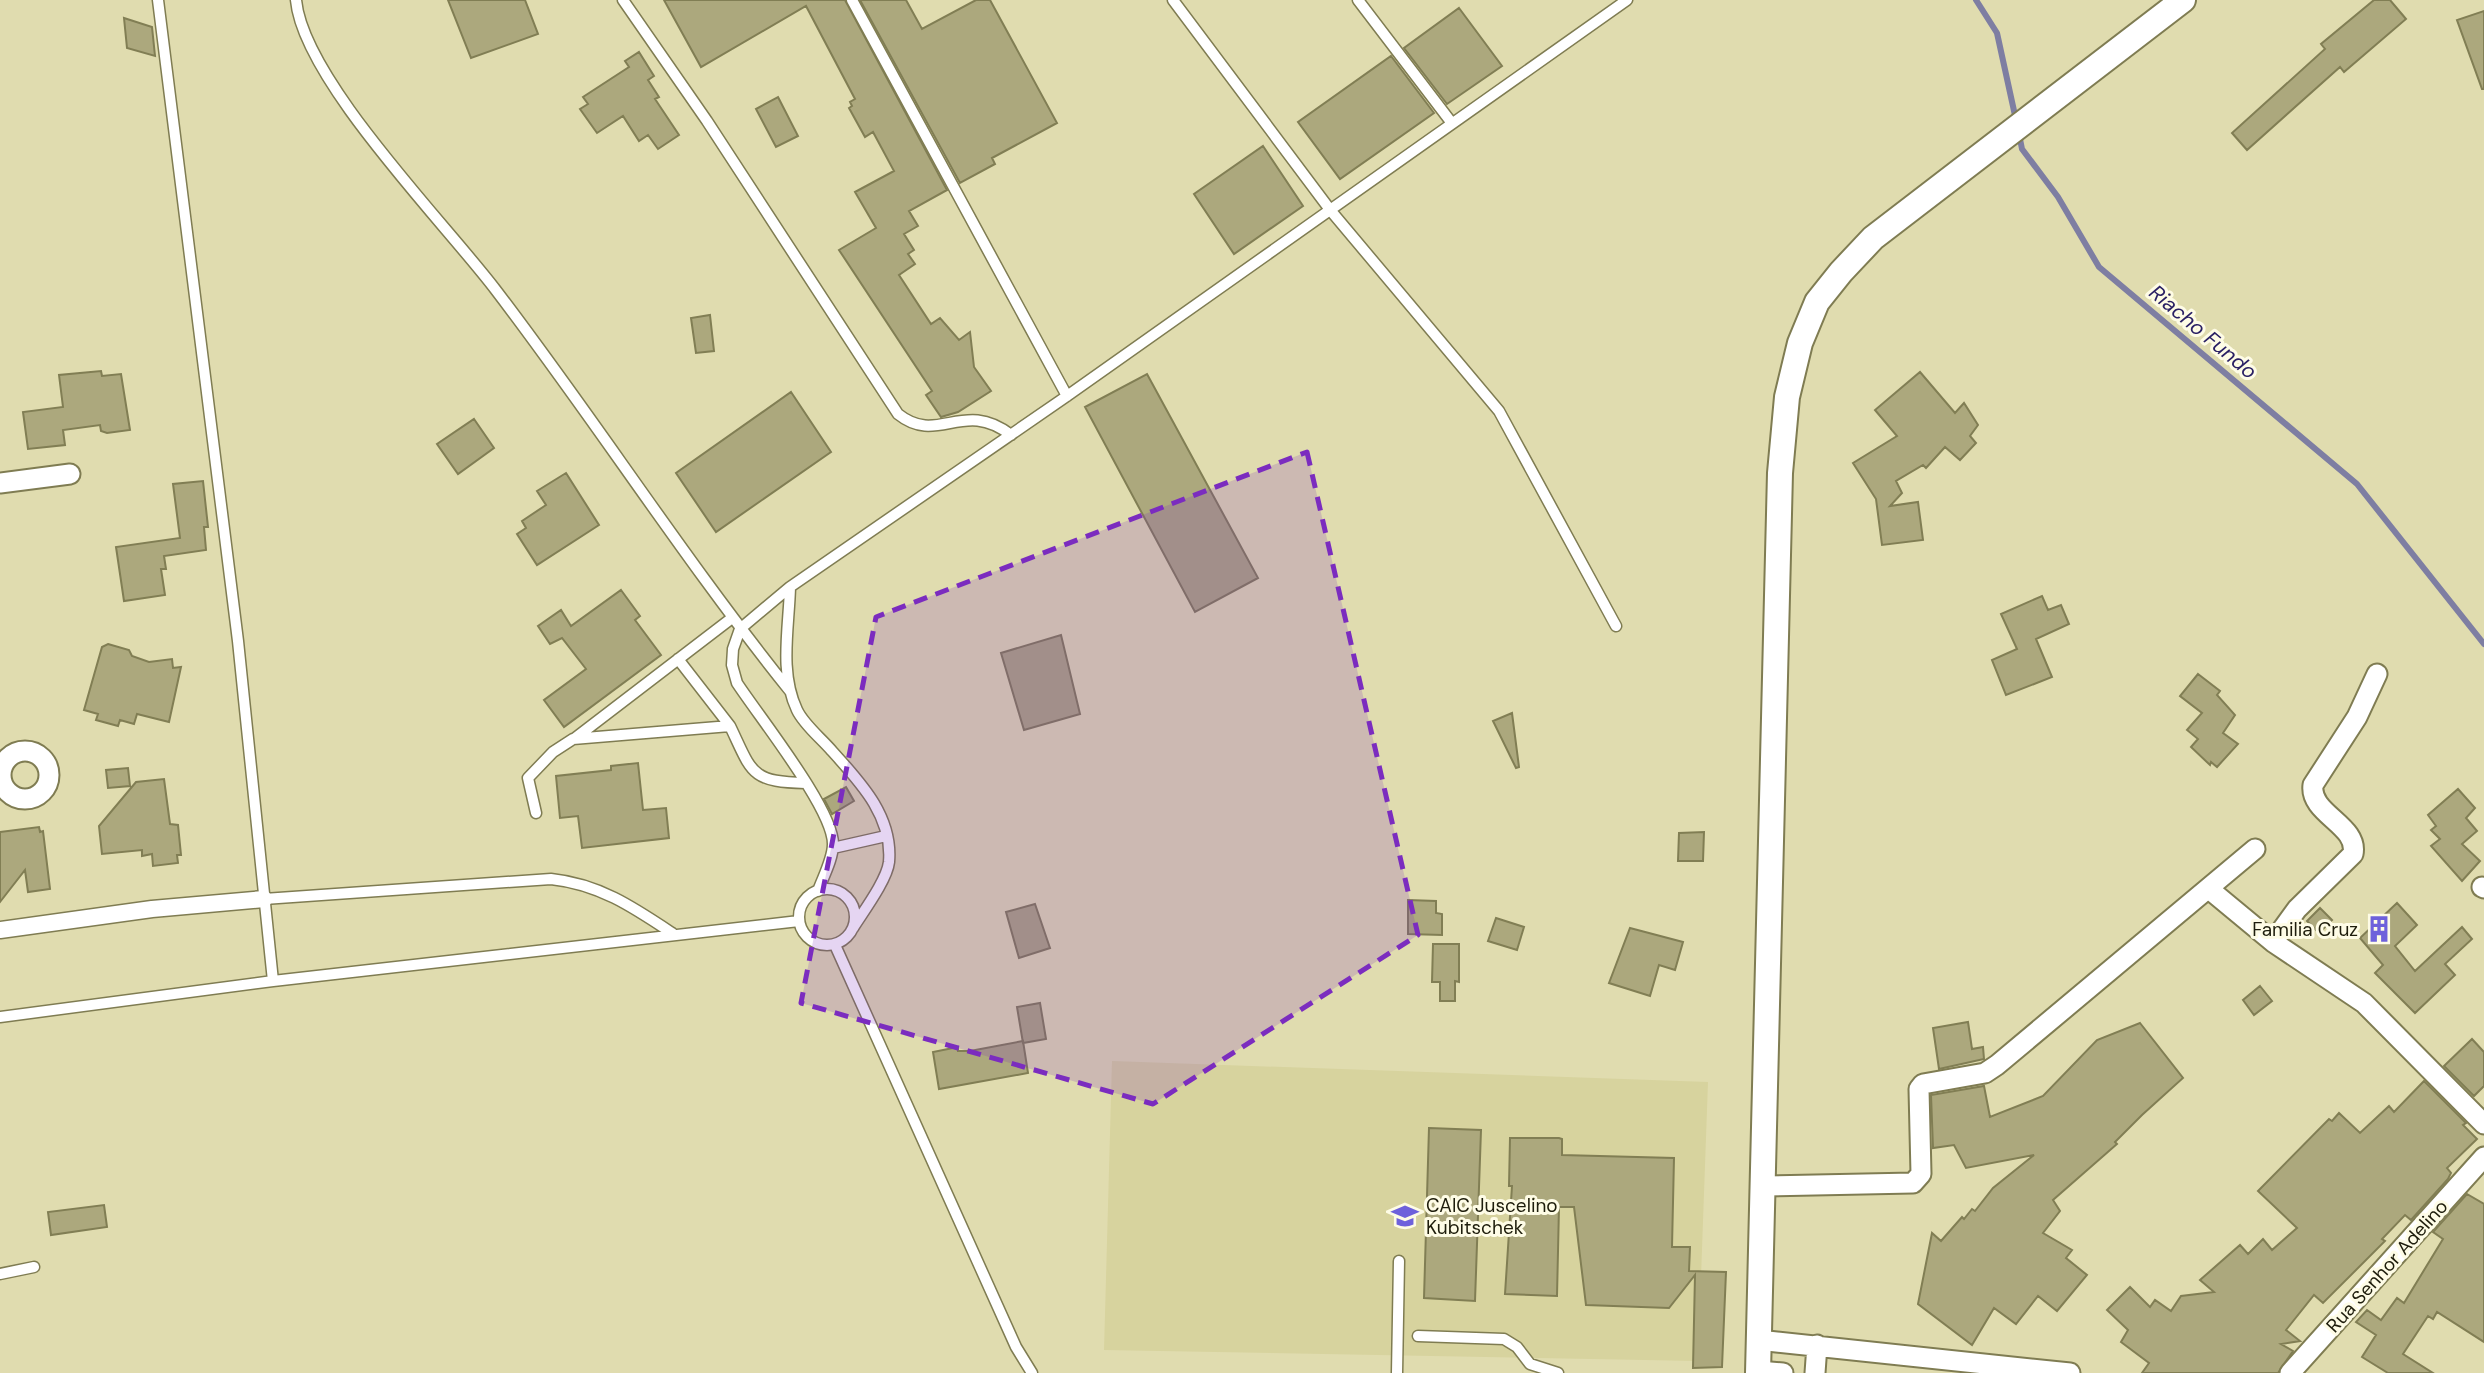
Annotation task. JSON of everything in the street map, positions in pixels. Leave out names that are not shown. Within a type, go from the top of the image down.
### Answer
[{"type":"street","points":[[1783,1373],[1758,1372],[1758,1340],[1773,660],[1780,473],[1787,397],[1800,343],[1817,302],[1873,238],[2183,0]]},
{"type":"street","points":[[0,483],[70,474]]},
{"type":"street","points":[[2273,942],[2297,909],[2353,854],[2351,839],[2318,803],[2312,793],[2313,785],[2357,717],[2378,674]]},
{"type":"street","points":[[1762,1186],[1913,1183],[1918,1180],[1921,1174],[1919,1089],[1923,1083],[1985,1073],[1997,1065],[2255,849]]},
{"type":"street","points":[[2209,889],[2273,942],[2364,1003],[2484,1124]]},
{"type":"street","points":[[0,930],[264,899]]},
{"type":"street","name":"Rua Senhor Adelino","points":[[2290,1373],[2484,1157]]},
{"type":"street","points":[[1758,1340],[1817,1345],[1954,1368],[2070,1373]]},
{"type":"street","points":[[1815,1373],[1817,1345]]},
{"type":"lane","points":[[158,0],[236,628],[273,981]]},
{"type":"lane","points":[[296,0],[304,35],[342,99],[495,289],[740,629],[790,691]]},
{"type":"lane","points":[[623,0],[722,144],[898,414],[907,421],[927,427],[967,419],[983,419],[995,423],[1011,435]]},
{"type":"lane","points":[[852,0],[1067,396]]},
{"type":"lane","points":[[1173,0],[1331,211],[1499,411],[1616,626]]},
{"type":"lane","points":[[1358,0],[1451,122]]},
{"type":"lane","points":[[818,891],[833,848],[832,830],[822,805],[737,683],[732,665],[733,649],[740,629],[790,587],[1331,211],[1451,122],[1627,0]]},
{"type":"lane","points":[[790,587],[786,670],[790,691],[799,713],[862,785],[880,810],[889,863],[853,928],[846,938],[835,944],[812,941],[803,933],[799,921],[800,908],[807,897],[818,891],[831,889],[843,894],[852,903],[855,915],[853,928]]},
{"type":"lane","points":[[536,813],[528,778],[553,752],[732,618]]},
{"type":"lane","points":[[678,659],[730,726],[758,778],[777,783],[805,783]]},
{"type":"lane","points":[[573,739],[730,726]]},
{"type":"lane","points":[[833,848],[886,836]]},
{"type":"lane","points":[[264,899],[551,879],[574,881],[612,894],[673,933]]},
{"type":"lane","points":[[0,1017],[273,981],[673,933],[799,921]]},
{"type":"lane","points":[[835,944],[1016,1346],[1032,1373]]},
{"type":"lane","points":[[1397,1373],[1399,1261]]},
{"type":"lane","points":[[0,1274],[34,1267]]},
{"type":"lane","points":[[1418,1336],[1504,1339],[1517,1347],[1530,1364],[1558,1373]]},
{"type":"highlighted area","points":[[1307,452],[1418,935],[1153,1104],[801,1003],[876,617]]},
{"type":"shaded area","name":"CAIC Juscelino Kubitschek","points":[[1112,1061],[1708,1082],[1698,1361],[1104,1350]]},
{"type":"building","points":[[448,0],[525,0],[538,34],[471,58]]},
{"type":"building","points":[[664,0],[845,0],[947,190],[909,211],[918,226],[904,234],[914,250],[908,254],[915,264],[899,275],[931,324],[940,318],[959,340],[970,332],[974,367],[991,391],[958,412],[941,417],[926,395],[932,391],[839,250],[876,228],[855,192],[894,171],[873,132],[865,137],[849,108],[852,106],[850,102],[855,99],[806,6],[701,67]]},
{"type":"building","points":[[860,0],[906,0],[922,29],[976,0],[990,0],[1057,123],[992,158],[995,164],[960,183]]},
{"type":"building","points":[[2374,0],[2390,0],[2406,19],[2344,72],[2340,67],[2247,150],[2232,133],[2325,49],[2321,44]]},
{"type":"building","points":[[1459,8],[1502,66],[1447,104],[1404,48]]},
{"type":"building","points":[[2484,11],[2484,89],[2482,89],[2457,20]]},
{"type":"building","points":[[124,18],[152,27],[155,56],[127,48]]},
{"type":"building","points":[[639,52],[654,76],[648,80],[659,97],[655,99],[679,135],[658,149],[648,135],[639,141],[623,116],[597,133],[580,109],[588,104],[583,97],[629,67],[625,61]]},
{"type":"building","points":[[1391,56],[1434,113],[1340,179],[1298,122]]},
{"type":"building","points":[[778,97],[798,136],[776,147],[756,109]]},
{"type":"building","points":[[1263,146],[1303,206],[1234,254],[1194,194]]},
{"type":"building","points":[[710,315],[714,351],[696,353],[691,318]]},
{"type":"building","points":[[101,371],[102,376],[121,374],[130,430],[107,433],[101,431],[100,425],[63,430],[65,445],[28,449],[23,412],[63,407],[59,375]]},
{"type":"building","points":[[1920,372],[1955,413],[1964,403],[1978,425],[1970,436],[1976,443],[1960,460],[1945,447],[1926,468],[1923,465],[1896,481],[1902,493],[1890,506],[1918,502],[1923,540],[1882,545],[1876,499],[1853,463],[1897,436],[1875,410]]},
{"type":"building","points":[[1147,374],[1258,578],[1195,612],[1085,407]]},
{"type":"building","points":[[791,392],[831,452],[716,532],[676,473]]},
{"type":"building","points":[[474,419],[494,448],[458,474],[437,444]]},
{"type":"building","points":[[566,473],[599,525],[537,565],[517,534],[526,528],[522,521],[546,505],[537,491]]},
{"type":"building","points":[[203,481],[208,527],[204,527],[206,550],[164,556],[166,569],[161,569],[165,595],[124,601],[116,547],[180,538],[173,484]]},
{"type":"building","points":[[621,590],[640,616],[635,620],[661,655],[564,727],[544,700],[586,669],[562,638],[550,644],[538,626],[561,610],[571,626]]},
{"type":"building","points":[[2042,596],[2048,610],[2061,605],[2069,624],[2036,639],[2052,677],[2006,695],[1992,660],[2017,649],[2001,614]]},
{"type":"building","points":[[1061,635],[1080,714],[1024,730],[1001,653]]},
{"type":"building","points":[[108,644],[129,650],[132,656],[149,662],[172,659],[173,668],[181,667],[169,722],[137,714],[134,724],[120,720],[118,726],[96,720],[98,714],[84,710],[102,647]]},
{"type":"building","points":[[2198,674],[2220,691],[2217,695],[2235,715],[2223,733],[2238,744],[2217,767],[2211,762],[2210,765],[2191,747],[2198,739],[2187,730],[2202,713],[2180,696]]},
{"type":"building","points":[[1512,713],[1519,767],[1516,768],[1493,721]]},
{"type":"building","points":[[638,763],[643,810],[666,808],[669,838],[582,848],[578,816],[560,818],[556,776],[611,770],[611,766]]},
{"type":"building","points":[[128,768],[130,786],[108,788],[106,770]]},
{"type":"building","points":[[164,779],[170,824],[178,825],[181,855],[177,855],[178,863],[153,866],[152,854],[142,856],[142,850],[102,854],[99,826],[136,782]]},
{"type":"building","points":[[846,787],[854,801],[832,814],[824,799]]},
{"type":"building","points":[[2458,789],[2475,808],[2466,818],[2477,831],[2462,844],[2480,861],[2462,881],[2431,846],[2440,839],[2431,830],[2436,826],[2428,815]]},
{"type":"building","points":[[39,827],[40,832],[43,831],[50,889],[28,892],[25,870],[0,902],[0,832]]},
{"type":"building","points":[[1704,832],[1703,861],[1678,861],[1679,833]]},
{"type":"building","points":[[1408,900],[1436,901],[1436,913],[1442,914],[1442,935],[1408,934]]},
{"type":"building","points":[[2397,903],[2417,925],[2395,946],[2415,971],[2462,927],[2472,939],[2445,964],[2455,975],[2415,1013],[2375,973],[2383,965],[2360,938]]},
{"type":"building","points":[[1035,904],[1050,948],[1019,958],[1006,912]]},
{"type":"building","points":[[2320,908],[2332,920],[2319,933],[2307,921]]},
{"type":"building","points":[[1496,918],[1524,927],[1517,950],[1488,941]]},
{"type":"building","points":[[1630,928],[1683,942],[1675,970],[1659,965],[1650,996],[1609,983]]},
{"type":"building","points":[[1433,944],[1459,944],[1459,982],[1455,981],[1455,1001],[1440,1001],[1440,982],[1432,982]]},
{"type":"building","points":[[2260,986],[2272,1001],[2254,1015],[2243,1000]]},
{"type":"building","points":[[1040,1003],[1046,1039],[1023,1043],[1017,1007]]},
{"type":"building","points":[[1968,1022],[1972,1049],[1983,1047],[1984,1059],[1939,1069],[1933,1028]]},
{"type":"building","points":[[2140,1023],[2183,1078],[2115,1142],[2117,1144],[2053,1200],[2060,1211],[2043,1233],[2072,1250],[2066,1258],[2087,1275],[2057,1311],[2038,1296],[2016,1324],[1994,1308],[1972,1345],[1918,1304],[1932,1233],[1941,1241],[1962,1217],[1964,1219],[1972,1209],[1975,1211],[1993,1188],[2034,1155],[1966,1168],[1954,1145],[1933,1148],[1931,1095],[1984,1086],[1990,1117],[2043,1096],[2097,1040]]},
{"type":"building","points":[[2472,1039],[2484,1052],[2484,1086],[2474,1096],[2444,1066]]},
{"type":"building","points":[[1023,1041],[1028,1073],[939,1089],[933,1052],[958,1047],[958,1051],[970,1051]]},
{"type":"building","points":[[2424,1081],[2466,1123],[2463,1125],[2477,1139],[2447,1168],[2451,1173],[2448,1179],[2411,1220],[2405,1215],[2382,1239],[2385,1241],[2323,1303],[2314,1295],[2286,1330],[2300,1341],[2281,1344],[2293,1351],[2278,1373],[2142,1373],[2149,1363],[2121,1342],[2128,1330],[2107,1310],[2130,1287],[2150,1307],[2155,1300],[2171,1311],[2181,1296],[2214,1292],[2200,1280],[2240,1245],[2248,1254],[2263,1239],[2272,1250],[2297,1228],[2258,1191],[2329,1119],[2332,1121],[2339,1113],[2360,1133],[2389,1106],[2394,1112]]},
{"type":"building","points":[[1429,1128],[1481,1130],[1475,1301],[1424,1298]]},
{"type":"building","points":[[1510,1138],[1559,1138],[1562,1139],[1562,1155],[1674,1158],[1672,1247],[1690,1247],[1689,1271],[1726,1272],[1722,1367],[1693,1368],[1695,1275],[1669,1308],[1586,1305],[1574,1207],[1559,1207],[1557,1296],[1505,1294],[1512,1186],[1509,1186]]},
{"type":"building","points":[[2467,1194],[2484,1204],[2484,1342],[2437,1312],[2433,1319],[2428,1316],[2403,1354],[2433,1373],[2388,1373],[2362,1357],[2376,1335],[2356,1322],[2367,1310],[2381,1320],[2397,1298],[2404,1303],[2443,1239],[2433,1232]]},
{"type":"building","points":[[104,1205],[107,1227],[51,1235],[48,1212]]},
{"type":"waterway","name":"Riacho Fundo","points":[[1976,0],[1997,33],[2016,120]]},
{"type":"waterway","name":"Riacho Fundo","points":[[2019,134],[2022,149],[2058,197],[2099,267],[2357,484],[2484,644]]},
{"type":"place","name":"Familia Cruz","points":[[2379,929]]},
{"type":"place","name":"CAIC Juscelino Kubitschek","points":[[1405,1216]]}]
